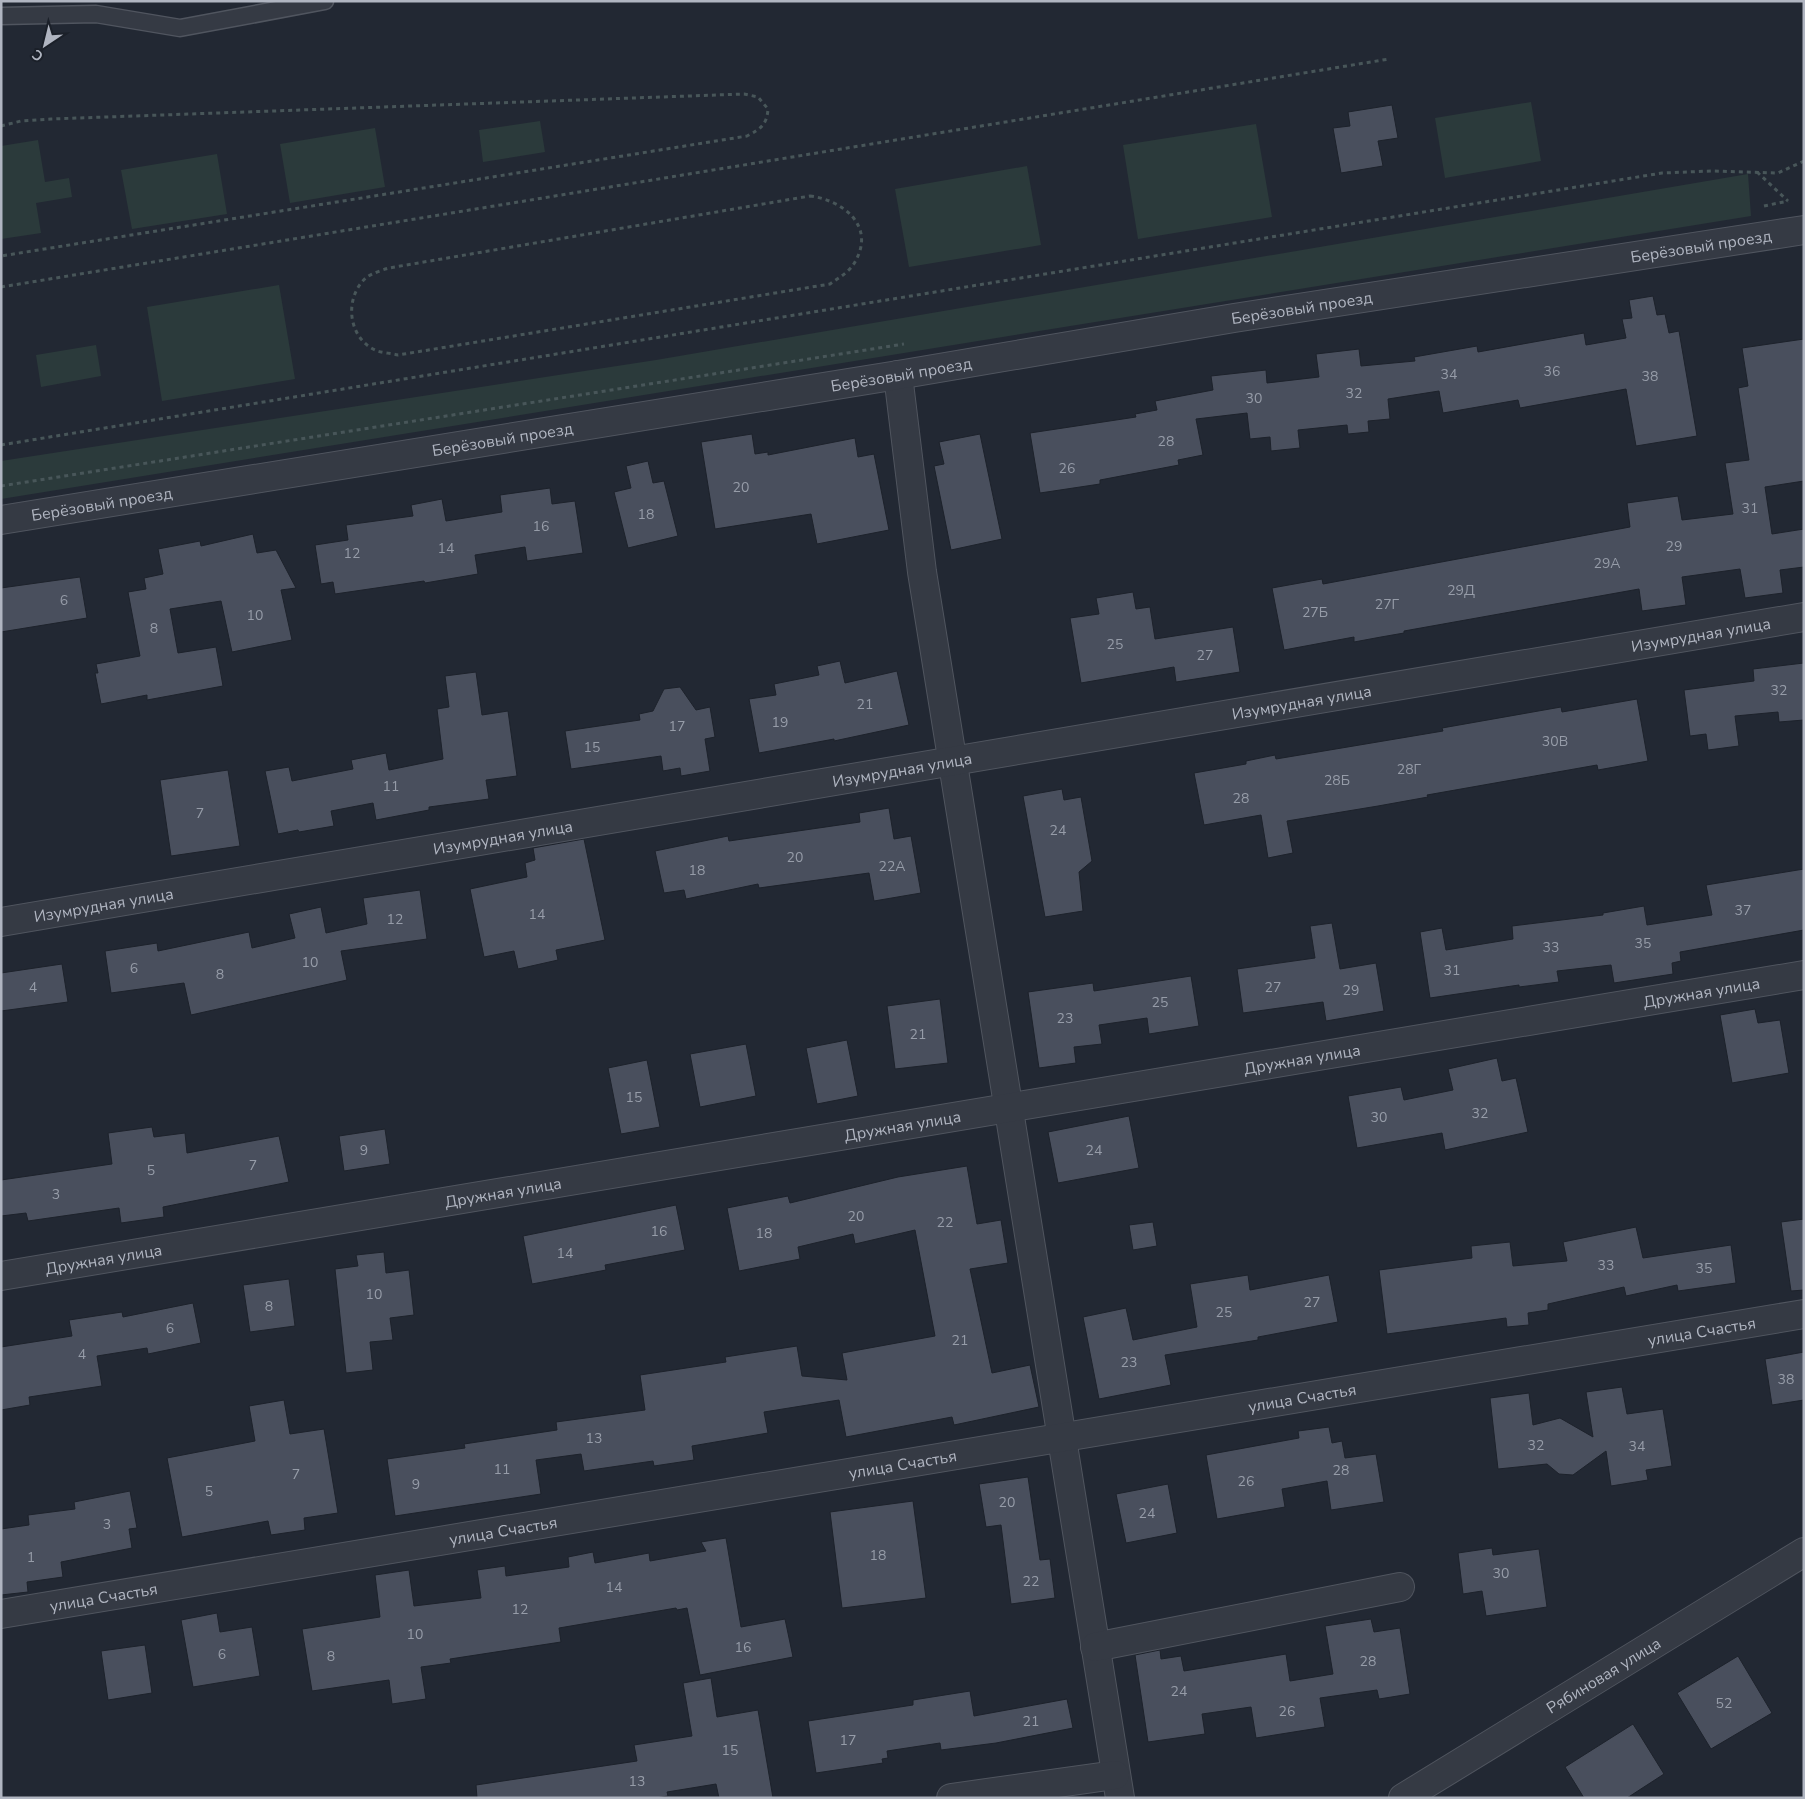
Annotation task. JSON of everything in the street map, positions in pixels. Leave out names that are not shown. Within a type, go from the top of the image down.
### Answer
[{"type":"street","name":"Берёзовый проезд","points":[[1,520],[898,375],[1234,318],[1799,218]]},
{"type":"street","points":[[898,375],[922,572],[1117,1786],[951,1798]]},
{"type":"street","name":"Изумрудная улица","points":[[1,922],[1804,617]]},
{"type":"street","name":"Дружная улица","points":[[1,1276],[1804,975]]},
{"type":"street","name":"улица Счастья","points":[[1,1614],[1804,1314]]},
{"type":"street","name":"Рябиновая улица","points":[[1403,1798],[1804,1553]]},
{"type":"street","points":[[1094,1646],[1400,1587]]},
{"type":"lane","points":[[1,16],[96,14],[180,28],[325,1]]},
{"type":"path","points":[[1,287],[1390,59]]},
{"type":"path","points":[[1,126],[51,119],[744,94],[758,97],[768,109],[767,121],[759,130],[747,136],[1,256]]},
{"type":"path","points":[[1,444],[1652,174],[1711,171],[1778,173],[1804,160]]},
{"type":"path","points":[[1797,164],[1804,165]]},
{"type":"path","points":[[1757,172],[1788,201],[1799,218]]},
{"type":"path","points":[[810,196],[827,198],[844,208],[855,220],[862,239],[856,260],[845,274],[830,284],[398,355],[375,350],[362,340],[353,324],[351,306],[356,291],[368,277],[389,268],[810,196]]},
{"type":"path","points":[[1762,206],[1788,201]]},
{"type":"path","points":[[1,486],[910,343]]},
{"type":"shaded area","points":[[1531,102],[1541,161],[1445,178],[1435,118]]},
{"type":"shaded area","points":[[540,121],[545,152],[483,162],[479,130]]},
{"type":"shaded area","points":[[1256,124],[1272,217],[1138,239],[1123,145]]},
{"type":"shaded area","points":[[375,128],[385,187],[290,203],[280,144]]},
{"type":"shaded area","points":[[38,140],[45,182],[69,178],[72,197],[36,203],[41,233],[1,239],[1,146]]},
{"type":"shaded area","points":[[217,154],[227,214],[132,229],[121,170]]},
{"type":"shaded area","points":[[1027,166],[1041,245],[909,267],[895,189]]},
{"type":"shaded area","points":[[1748,174],[1751,216],[1,499],[1,461],[656,360]]},
{"type":"shaded area","points":[[279,285],[295,379],[162,401],[147,307]]},
{"type":"shaded area","points":[[96,345],[101,376],[41,387],[36,355]]},
{"type":"building","points":[[1392,105],[1398,138],[1378,141],[1383,166],[1341,173],[1333,128],[1350,126],[1348,112]]},
{"type":"building","points":[[1653,296],[1657,315],[1665,314],[1669,333],[1679,331],[1697,436],[1636,446],[1626,389],[1520,408],[1518,400],[1443,413],[1439,391],[1388,399],[1390,419],[1368,421],[1369,432],[1348,434],[1347,425],[1298,430],[1300,448],[1271,451],[1270,437],[1250,439],[1247,413],[1196,419],[1203,455],[1178,460],[1179,465],[1100,480],[1100,484],[1040,493],[1030,433],[1136,417],[1135,414],[1157,410],[1155,401],[1213,390],[1211,376],[1266,370],[1267,383],[1319,377],[1316,354],[1359,349],[1361,366],[1415,361],[1414,357],[1477,346],[1478,352],[1584,333],[1586,345],[1626,338],[1622,319],[1632,318],[1629,300]]},
{"type":"building","points":[[1804,339],[1804,481],[1765,487],[1772,534],[1804,529],[1804,567],[1780,570],[1783,593],[1745,598],[1740,569],[1682,577],[1686,605],[1642,611],[1639,589],[1404,631],[1404,633],[1354,642],[1354,637],[1284,650],[1272,588],[1322,579],[1323,584],[1630,527],[1627,503],[1678,496],[1682,520],[1733,514],[1725,463],[1749,460],[1738,388],[1748,386],[1742,348]]},
{"type":"building","points":[[752,434],[755,454],[768,452],[768,455],[855,438],[858,457],[874,454],[889,530],[817,544],[811,514],[715,529],[701,442]]},
{"type":"building","points":[[980,434],[1002,539],[951,550],[934,466],[944,464],[939,442]]},
{"type":"building","points":[[648,461],[653,483],[664,481],[678,536],[628,548],[614,492],[631,488],[626,466]]},
{"type":"building","points":[[550,488],[552,504],[575,501],[583,553],[527,561],[525,547],[475,555],[478,574],[425,583],[424,581],[335,594],[333,582],[321,584],[315,545],[348,540],[346,525],[413,516],[411,505],[442,499],[446,521],[502,512],[500,495]]},
{"type":"building","points":[[253,534],[257,553],[276,550],[296,588],[281,590],[292,640],[232,652],[221,601],[170,609],[178,653],[216,647],[223,686],[147,700],[147,695],[101,704],[95,673],[98,673],[96,664],[140,656],[128,592],[146,589],[144,578],[163,574],[158,549],[200,541],[201,546]]},
{"type":"building","points":[[80,577],[87,618],[1,632],[1,588]]},
{"type":"building","points":[[1133,592],[1136,609],[1150,607],[1155,639],[1233,627],[1240,672],[1176,682],[1174,667],[1081,683],[1070,618],[1099,614],[1096,598]]},
{"type":"building","points":[[840,661],[845,683],[897,671],[909,725],[834,741],[834,739],[759,753],[749,699],[776,695],[774,684],[819,675],[817,666]]},
{"type":"building","points":[[1804,663],[1804,720],[1779,722],[1778,712],[1735,716],[1739,746],[1708,750],[1706,734],[1690,736],[1684,690],[1754,681],[1753,669]]},
{"type":"building","points":[[476,672],[482,715],[508,711],[517,776],[486,780],[489,799],[429,807],[429,810],[376,820],[373,803],[331,811],[334,826],[278,834],[265,771],[289,767],[292,781],[353,769],[351,760],[386,753],[389,770],[443,759],[437,709],[449,707],[445,676]]},
{"type":"building","points":[[680,687],[696,710],[710,707],[715,737],[705,739],[710,771],[681,776],[680,768],[663,771],[661,756],[571,769],[565,731],[640,720],[639,714],[653,711],[664,689]]},
{"type":"building","points":[[1637,699],[1648,761],[1598,770],[1597,765],[1287,821],[1293,853],[1268,858],[1261,815],[1204,825],[1194,773],[1246,764],[1246,761],[1275,755],[1276,759],[1443,731],[1442,728],[1561,707],[1562,712]]},
{"type":"building","points":[[228,770],[240,846],[171,856],[160,780]]},
{"type":"building","points":[[1062,789],[1064,800],[1081,797],[1092,861],[1079,872],[1083,911],[1045,917],[1023,796]]},
{"type":"building","points":[[889,808],[894,839],[911,836],[921,893],[874,901],[869,873],[759,888],[758,884],[686,899],[684,890],[664,893],[655,851],[728,836],[729,841],[860,822],[859,813]]},
{"type":"building","points":[[584,839],[605,940],[556,950],[558,960],[518,969],[514,951],[484,957],[470,889],[527,877],[525,863],[535,860],[533,848]]},
{"type":"building","points":[[1804,869],[1804,930],[1680,952],[1681,961],[1672,963],[1673,974],[1614,983],[1611,965],[1557,971],[1559,982],[1519,987],[1519,985],[1430,998],[1420,932],[1442,928],[1446,950],[1513,939],[1512,926],[1603,915],[1603,913],[1644,906],[1647,925],[1712,915],[1706,885]]},
{"type":"building","points":[[420,890],[427,939],[341,951],[347,980],[191,1015],[184,983],[111,993],[105,951],[157,943],[158,951],[249,932],[252,948],[295,938],[289,914],[321,907],[326,933],[367,924],[363,898]]},
{"type":"building","points":[[1332,923],[1340,969],[1376,963],[1384,1011],[1326,1021],[1323,1002],[1243,1013],[1237,969],[1315,958],[1310,926]]},
{"type":"building","points":[[62,964],[68,1002],[1,1011],[1,973]]},
{"type":"building","points":[[1191,976],[1199,1026],[1149,1034],[1147,1018],[1099,1025],[1102,1044],[1074,1047],[1076,1063],[1039,1068],[1028,992],[1093,983],[1094,991]]},
{"type":"building","points":[[940,999],[948,1063],[895,1069],[887,1006]]},
{"type":"building","points":[[1755,1009],[1758,1023],[1780,1020],[1789,1073],[1732,1083],[1720,1015]]},
{"type":"building","points":[[847,1040],[858,1096],[817,1104],[806,1048]]},
{"type":"building","points":[[746,1044],[756,1096],[700,1107],[690,1054]]},
{"type":"building","points":[[1497,1058],[1502,1081],[1516,1078],[1528,1132],[1445,1150],[1442,1133],[1357,1148],[1348,1096],[1401,1087],[1404,1100],[1453,1090],[1448,1069]]},
{"type":"building","points":[[647,1060],[660,1127],[621,1134],[608,1068]]},
{"type":"building","points":[[1129,1116],[1139,1168],[1058,1183],[1048,1132]]},
{"type":"building","points":[[152,1127],[154,1137],[185,1133],[187,1153],[279,1136],[289,1182],[163,1207],[164,1217],[121,1223],[119,1208],[28,1221],[26,1213],[1,1216],[1,1180],[112,1164],[108,1133]]},
{"type":"building","points":[[385,1129],[390,1164],[344,1171],[339,1136]]},
{"type":"building","points":[[967,1166],[977,1224],[1001,1220],[1008,1263],[970,1269],[992,1373],[1030,1365],[1039,1407],[954,1425],[952,1417],[846,1437],[839,1400],[764,1412],[768,1433],[692,1446],[694,1460],[654,1466],[653,1461],[584,1471],[581,1454],[536,1460],[541,1494],[395,1516],[387,1459],[465,1448],[464,1444],[557,1430],[556,1422],[645,1410],[640,1375],[726,1362],[725,1357],[797,1346],[802,1376],[847,1380],[842,1353],[935,1336],[915,1230],[855,1244],[853,1234],[798,1247],[800,1259],[739,1271],[727,1208],[788,1196],[790,1203],[898,1177]]},
{"type":"building","points":[[676,1205],[685,1250],[605,1265],[606,1270],[532,1284],[523,1236]]},
{"type":"building","points":[[1804,1219],[1804,1290],[1791,1291],[1781,1222]]},
{"type":"building","points":[[1153,1222],[1157,1246],[1133,1250],[1129,1225]]},
{"type":"building","points":[[1636,1227],[1643,1258],[1731,1245],[1736,1283],[1678,1291],[1677,1285],[1626,1296],[1624,1287],[1548,1304],[1548,1310],[1528,1313],[1529,1325],[1507,1327],[1506,1318],[1387,1334],[1379,1270],[1472,1258],[1471,1246],[1510,1242],[1513,1266],[1567,1261],[1563,1242]]},
{"type":"building","points":[[384,1252],[386,1273],[409,1270],[414,1315],[390,1318],[393,1340],[370,1342],[373,1370],[346,1373],[335,1269],[358,1266],[356,1255]]},
{"type":"building","points":[[1248,1275],[1250,1290],[1329,1275],[1338,1322],[1258,1337],[1258,1340],[1165,1355],[1171,1385],[1099,1399],[1083,1317],[1126,1308],[1133,1340],[1197,1327],[1190,1284]]},
{"type":"building","points":[[289,1279],[295,1326],[250,1332],[243,1285]]},
{"type":"building","points":[[193,1303],[201,1343],[148,1354],[147,1348],[97,1356],[102,1386],[29,1397],[30,1405],[1,1410],[1,1347],[72,1336],[69,1320],[122,1312],[123,1317]]},
{"type":"building","points":[[1804,1352],[1804,1400],[1772,1405],[1765,1359]]},
{"type":"building","points":[[1622,1387],[1627,1414],[1663,1409],[1672,1466],[1646,1470],[1648,1480],[1611,1486],[1606,1451],[1573,1475],[1559,1474],[1547,1464],[1498,1469],[1490,1398],[1529,1393],[1533,1425],[1560,1418],[1593,1437],[1586,1392]]},
{"type":"building","points":[[284,1400],[290,1434],[324,1429],[338,1513],[304,1518],[305,1530],[271,1535],[268,1521],[182,1537],[167,1458],[255,1441],[249,1406]]},
{"type":"building","points":[[1329,1427],[1332,1443],[1342,1441],[1345,1458],[1376,1454],[1384,1502],[1331,1510],[1327,1481],[1282,1489],[1285,1507],[1217,1519],[1206,1455],[1299,1438],[1298,1431]]},
{"type":"building","points":[[1028,1477],[1040,1560],[1050,1559],[1055,1598],[1011,1604],[1001,1525],[986,1527],[979,1484]]},
{"type":"building","points":[[1168,1484],[1177,1533],[1126,1543],[1116,1494]]},
{"type":"building","points":[[130,1491],[137,1528],[129,1529],[132,1548],[61,1562],[63,1577],[27,1582],[28,1592],[1,1595],[1,1529],[29,1525],[28,1515],[75,1509],[74,1502]]},
{"type":"building","points":[[913,1501],[926,1598],[842,1608],[830,1512]]},
{"type":"building","points":[[726,1538],[741,1627],[785,1619],[793,1657],[700,1675],[687,1608],[677,1610],[676,1608],[559,1628],[561,1642],[450,1659],[451,1663],[421,1667],[426,1699],[392,1704],[389,1680],[312,1691],[302,1629],[380,1617],[375,1575],[409,1570],[414,1606],[481,1598],[477,1570],[505,1566],[506,1576],[569,1567],[568,1557],[593,1552],[595,1563],[649,1553],[650,1561],[706,1551],[701,1542]]},
{"type":"building","points":[[1492,1548],[1493,1555],[1539,1549],[1547,1607],[1486,1616],[1482,1591],[1463,1594],[1458,1553]]},
{"type":"building","points":[[217,1613],[220,1632],[252,1627],[260,1676],[193,1687],[181,1620]]},
{"type":"building","points":[[1371,1619],[1374,1632],[1400,1628],[1410,1694],[1379,1699],[1377,1690],[1320,1698],[1325,1727],[1256,1738],[1251,1707],[1202,1714],[1205,1734],[1148,1742],[1135,1655],[1160,1650],[1161,1659],[1181,1656],[1184,1671],[1286,1654],[1290,1681],[1333,1674],[1325,1626]]},
{"type":"building","points":[[145,1645],[152,1693],[108,1700],[101,1651]]},
{"type":"building","points":[[1738,1656],[1772,1713],[1711,1749],[1677,1693]]},
{"type":"building","points":[[711,1678],[717,1717],[758,1710],[773,1798],[719,1798],[716,1784],[667,1792],[668,1796],[656,1798],[477,1798],[476,1785],[637,1761],[634,1745],[692,1736],[683,1683]]},
{"type":"building","points":[[970,1691],[974,1716],[1067,1699],[1073,1728],[996,1743],[941,1750],[940,1743],[887,1751],[888,1758],[882,1759],[883,1763],[816,1773],[808,1721],[913,1705],[913,1700]]},
{"type":"building","points":[[1633,1724],[1664,1774],[1627,1798],[1584,1798],[1565,1767]]}]
